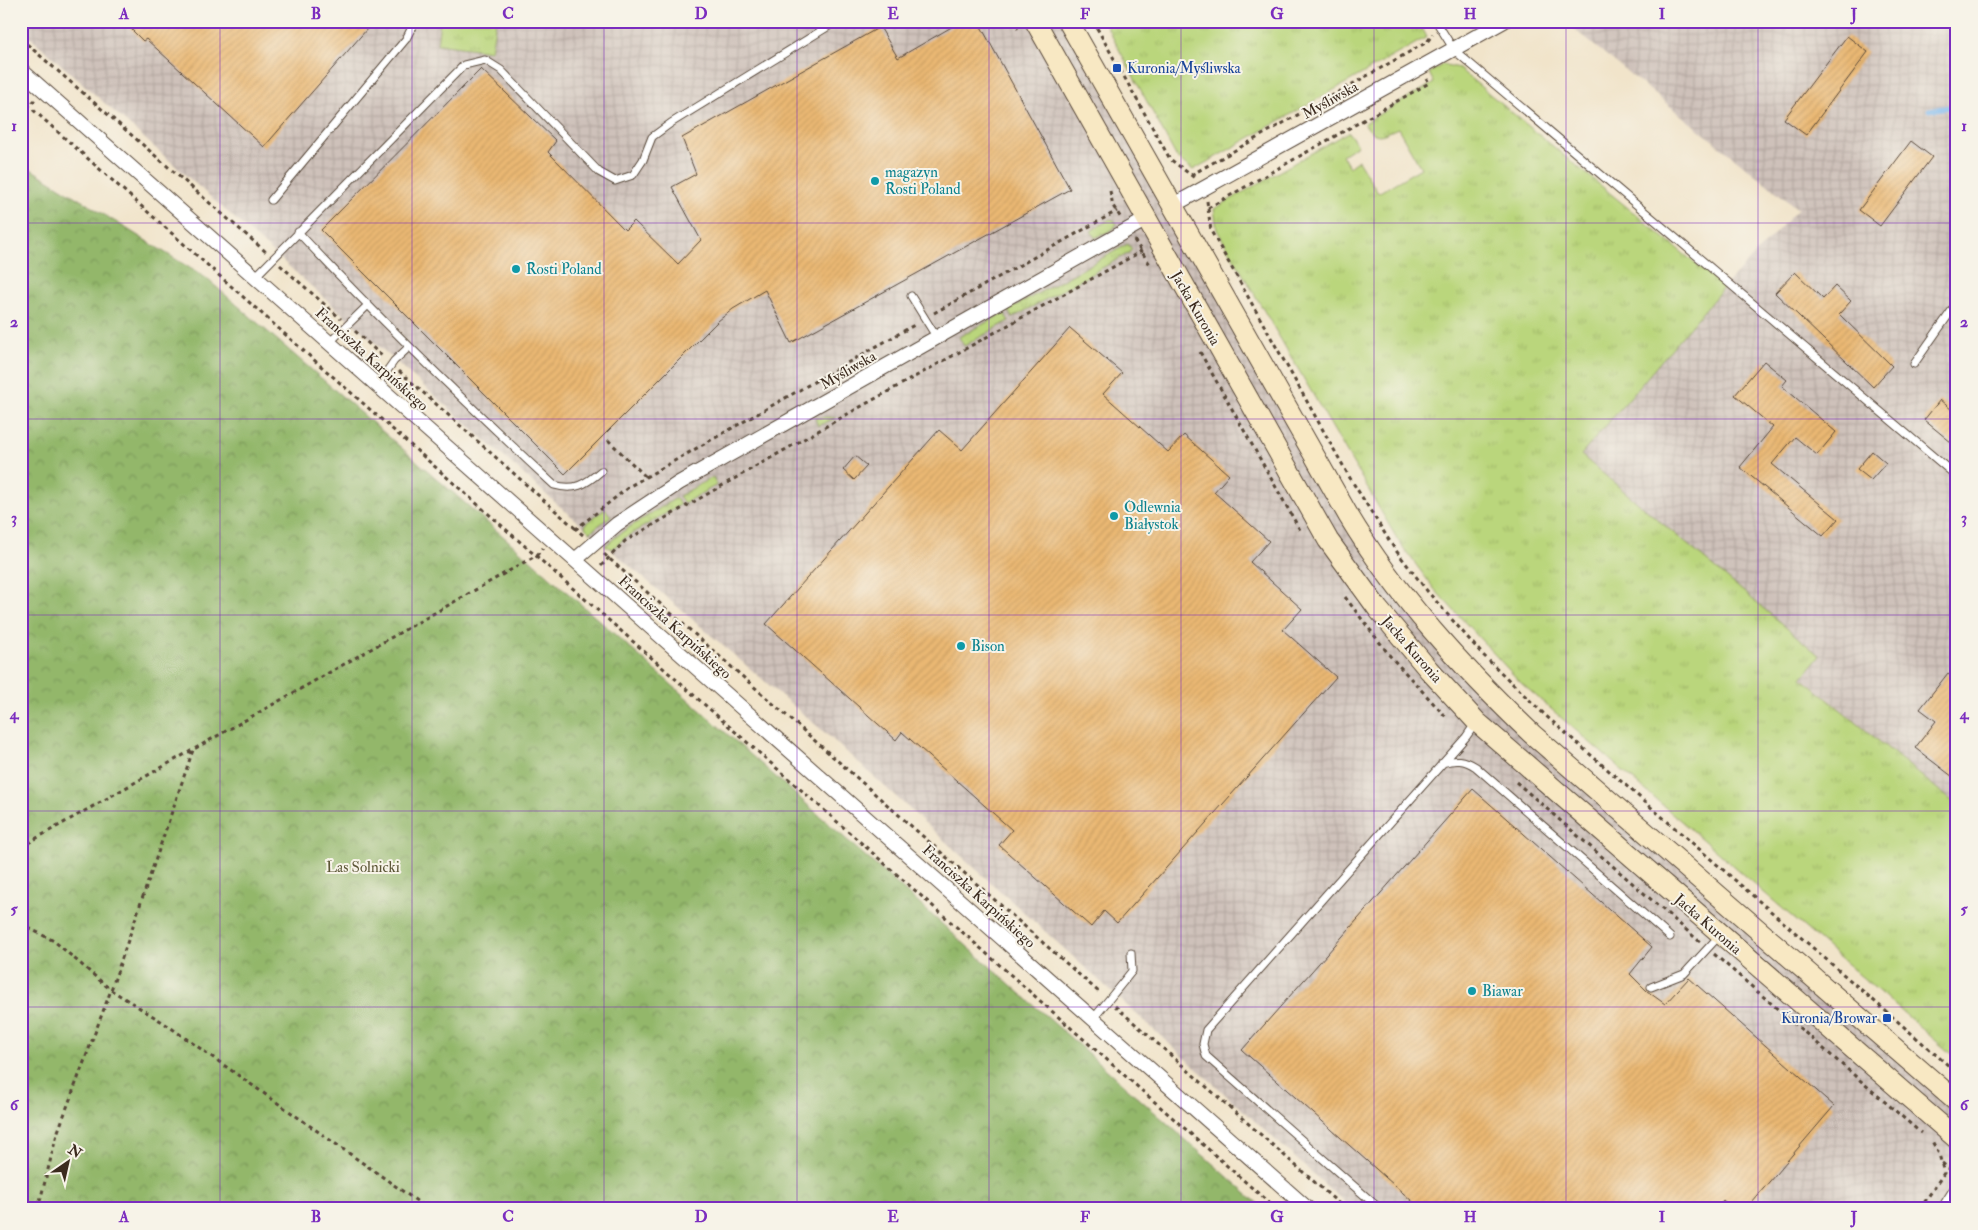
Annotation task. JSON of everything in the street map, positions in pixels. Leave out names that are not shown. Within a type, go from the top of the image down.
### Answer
[{"type":"main road","name":"Jacka Kuronia","points":[[1035,21],[1145,220],[1328,540],[1384,617],[1477,722],[1957,1139]]},
{"type":"main road","name":"Jacka Kuronia","points":[[1068,21],[1371,554],[1442,641],[1488,692],[1532,734],[1957,1102]]},
{"type":"main road","points":[[1145,220],[1172,206]]},
{"type":"street","name":"Myśliwska","points":[[1172,206],[1504,21]]},
{"type":"street","name":"Franciszka Karpińskiego","points":[[21,70],[1308,1209]]},
{"type":"street","name":"Myśliwska","points":[[575,560],[617,524],[679,483],[1145,220]]},
{"type":"street","points":[[1945,1209],[1957,1190]]},
{"type":"lane","points":[[271,200],[406,39],[415,21]]},
{"type":"lane","points":[[1436,21],[1454,50],[1954,474]]},
{"type":"lane","points":[[255,277],[464,65],[486,60],[501,70],[599,172],[615,181],[633,175],[643,160],[652,137],[665,127],[829,26]]},
{"type":"lane","points":[[298,232],[367,306],[554,485],[566,489],[579,487],[601,471]]},
{"type":"lane","points":[[912,296],[937,338]]},
{"type":"lane","points":[[1914,364],[1957,303]]},
{"type":"lane","points":[[330,343],[367,306]]},
{"type":"lane","points":[[377,385],[409,347]]},
{"type":"lane","points":[[1380,1209],[1206,1056],[1203,1044],[1206,1030],[1466,737],[1477,722]]},
{"type":"lane","points":[[1442,763],[1456,759],[1468,762],[1476,767],[1670,937]]},
{"type":"lane","points":[[1651,987],[1684,974],[1720,935]]},
{"type":"lane","points":[[1093,1018],[1132,971],[1131,953]]},
{"type":"path","points":[[1093,21],[1170,159],[1198,181],[1203,189],[1207,197],[1212,231],[1216,240],[1350,478],[1394,548],[1428,592],[1482,654],[1516,689],[1957,1072]]},
{"type":"path","points":[[1191,175],[1427,42],[1430,36],[1441,30]]},
{"type":"path","points":[[21,38],[1345,1209]]},
{"type":"path","points":[[21,99],[1276,1209]]},
{"type":"path","points":[[576,529],[630,486],[1117,211]]},
{"type":"path","points":[[580,593],[625,541],[1142,251]]},
{"type":"path","points":[[608,440],[646,477]]},
{"type":"path","points":[[21,847],[537,555],[551,538]]},
{"type":"path","points":[[38,1209],[57,1134],[111,990],[193,750]]},
{"type":"path","points":[[21,924],[54,941],[111,990],[164,1023],[428,1209]]},
{"type":"path","points":[[1920,1209],[1944,1172],[1932,1141],[1941,1126]]},
{"type":"path","points":[[1941,1162],[1957,1175]]},
{"type":"path","points":[[21,1201],[22,1209]]},
{"type":"shaded area","points":[[21,21],[1064,21],[1345,516],[1486,694],[1957,1103],[1957,1190],[1944,1209],[1352,1209],[830,737],[549,497],[21,29]]},
{"type":"shaded area","points":[[1957,21],[1957,805],[1802,677],[1819,656],[1581,455],[1724,287],[1798,209],[1565,22]]},
{"type":"green space","points":[[440,21],[496,21],[491,51],[437,44]]},
{"type":"green space","points":[[1104,21],[1418,21],[1427,37],[1193,170],[1177,158]]},
{"type":"green space","points":[[1443,64],[1458,68],[1724,287],[1581,455],[1820,656],[1802,678],[1957,805],[1957,1059],[1521,683],[1435,590],[1399,542],[1217,230],[1214,209],[1348,132],[1358,145],[1342,155],[1349,167],[1358,160],[1378,193],[1421,168],[1398,128],[1380,135],[1368,129],[1364,123],[1434,83],[1429,73]]},
{"type":"green space","name":"Las Solnicki","points":[[21,163],[206,278],[542,570],[1264,1209],[21,1209]]},
{"type":"green space","points":[[1110,219],[1114,220],[1117,224],[1112,230],[1095,238],[1091,231]]},
{"type":"green space","points":[[1128,244],[1132,249],[1129,253],[1012,318],[1008,310]]},
{"type":"green space","points":[[1004,313],[1009,321],[964,346],[959,337]]},
{"type":"green space","points":[[815,418],[836,418],[818,426]]},
{"type":"green space","points":[[713,477],[717,485],[684,503],[679,496]]},
{"type":"green space","points":[[676,498],[680,505],[626,537],[612,549],[605,546],[622,532]]},
{"type":"green space","points":[[605,509],[611,516],[590,532],[585,528],[586,523]]},
{"type":"building","points":[[123,21],[374,21],[264,147],[146,39],[143,41]]},
{"type":"building","points":[[962,21],[978,21],[1070,189],[791,343],[765,290],[733,309],[718,321],[565,474],[321,230],[481,69],[556,141],[548,152],[625,230],[634,221],[678,264],[701,240],[672,187],[696,174],[682,138],[880,27],[898,58]]},
{"type":"building","points":[[1847,36],[1868,52],[1806,135],[1784,119]]},
{"type":"building","points":[[1911,141],[1932,157],[1880,226],[1859,210]]},
{"type":"building","points":[[1795,272],[1823,299],[1835,286],[1851,301],[1839,314],[1892,366],[1873,387],[1775,293]]},
{"type":"building","points":[[1070,328],[1122,373],[1103,394],[1168,452],[1184,435],[1229,475],[1214,492],[1269,541],[1250,562],[1302,609],[1283,630],[1336,677],[1117,923],[1104,911],[1091,927],[999,845],[1012,830],[902,732],[896,740],[766,624],[939,430],[962,450]]},
{"type":"building","points":[[1764,361],[1787,380],[1782,386],[1836,432],[1817,455],[1795,437],[1772,464],[1838,519],[1823,536],[1740,467],[1773,427],[1735,395]]},
{"type":"building","points":[[1940,400],[1957,414],[1957,447],[1924,420]]},
{"type":"building","points":[[1872,451],[1886,463],[1871,480],[1857,469]]},
{"type":"building","points":[[855,456],[867,466],[854,480],[843,470]]},
{"type":"building","points":[[1948,673],[1957,679],[1957,780],[1915,748],[1936,721],[1920,709]]},
{"type":"building","name":"Biawar","points":[[1473,789],[1652,947],[1630,974],[1647,991],[1665,1004],[1689,978],[1834,1106],[1746,1209],[1733,1209],[1723,1200],[1715,1209],[1421,1209],[1242,1050]]},
{"type":"waterway","points":[[1929,110],[1957,106]]},
{"type":"place","name":"Kuronia/Myśliwska","points":[[1117,68]]},
{"type":"place","name":"magazyn Rosti Poland","points":[[875,181]]},
{"type":"place","name":"Rosti Poland","points":[[516,269]]},
{"type":"place","name":"Odlewnia Białystok","points":[[1114,516]]},
{"type":"place","name":"Bison","points":[[961,646]]},
{"type":"place","name":"Biawar","points":[[1472,991]]},
{"type":"place","name":"Kuronia/Browar","points":[[1887,1018]]}]
